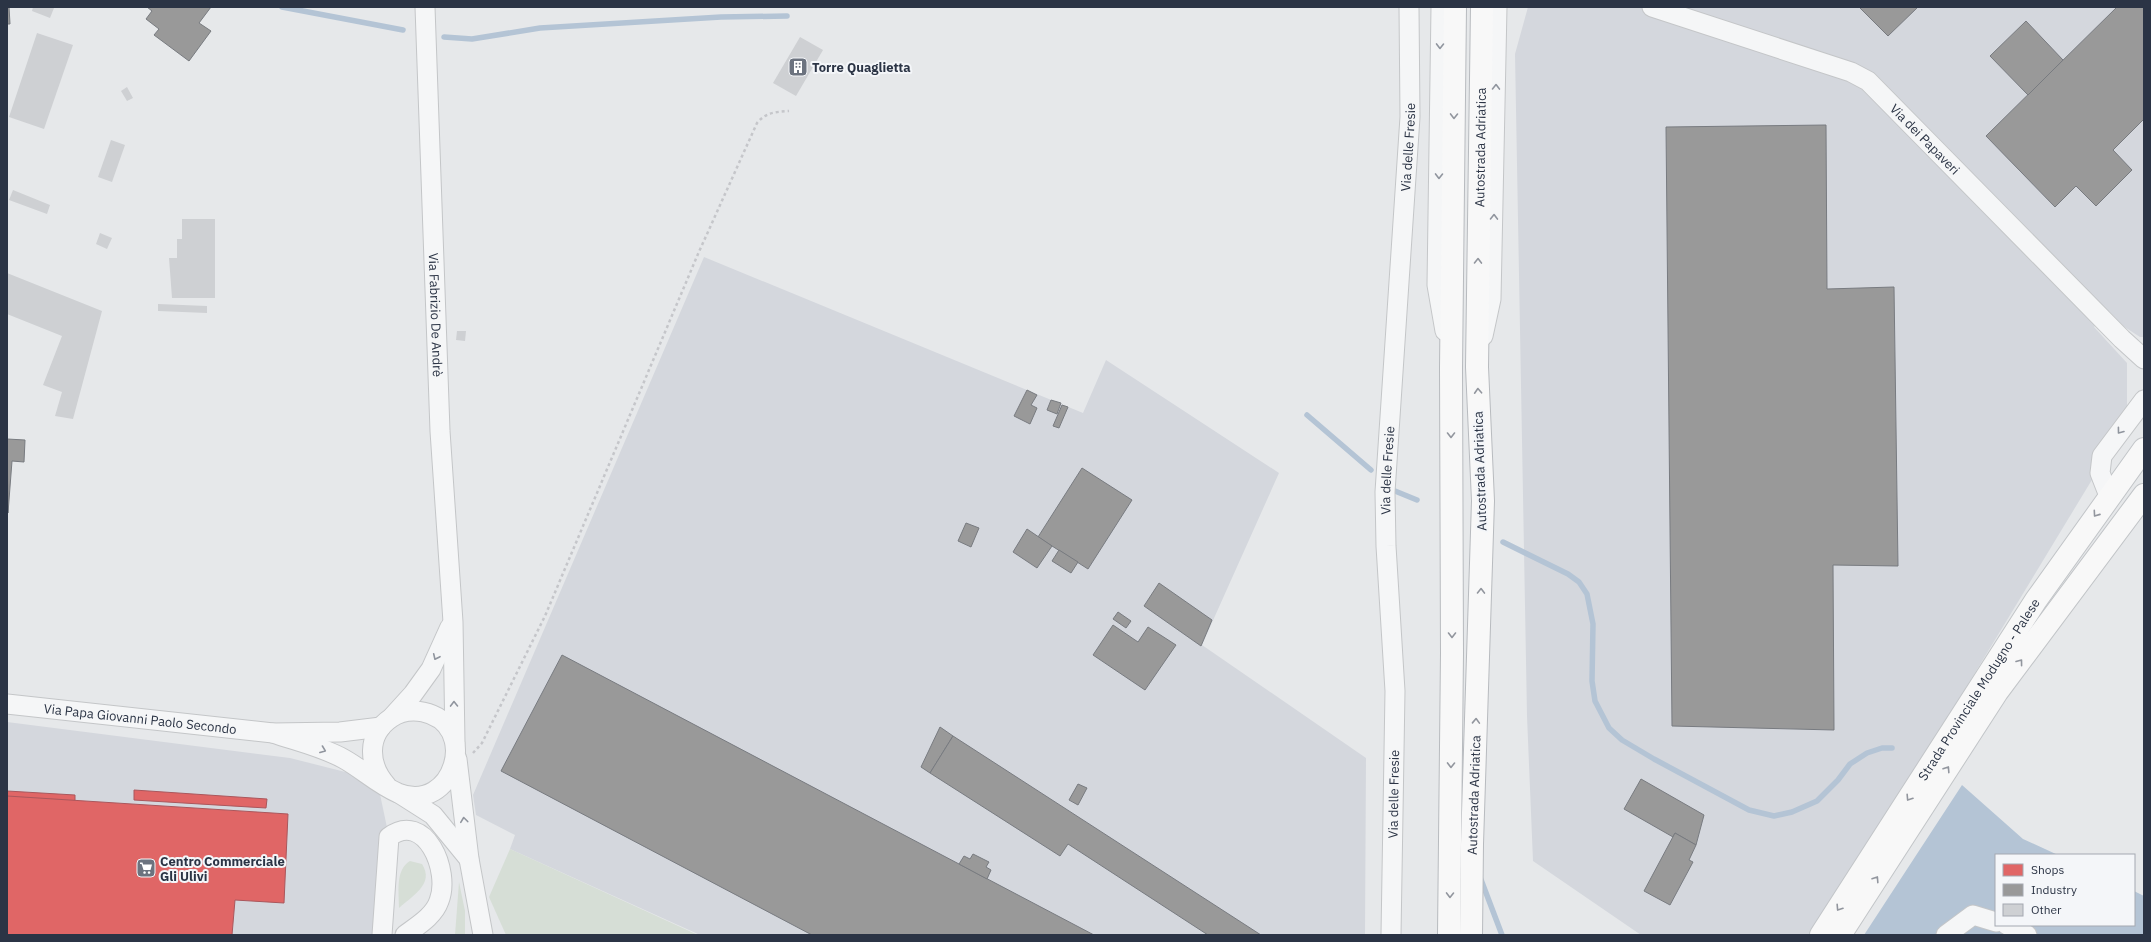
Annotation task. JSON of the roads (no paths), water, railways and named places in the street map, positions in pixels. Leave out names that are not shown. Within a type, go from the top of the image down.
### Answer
[{"type":"main road","name":"Autostrada Adriatica","points":[[1449,935],[1452,653],[1451,368],[1456,7]]},
{"type":"main road","name":"Autostrada Adriatica","points":[[1475,883],[1472,844],[1483,501],[1477,367],[1482,7]]},
{"type":"main road","name":"Strada Provinciale Modugno - Palese","points":[[1821,935],[2036,600],[2144,449]]},
{"type":"main road","name":"Strada Provinciale Modugno - Palese","points":[[1840,935],[1997,692],[2144,495]]},
{"type":"main road","points":[[1471,935],[1475,883]]},
{"type":"main road","points":[[1475,883],[1484,935]]},
{"type":"street","name":"Via Fabrizio De Andrè","points":[[425,7],[440,430],[453,622],[456,749]]},
{"type":"street","name":"Via delle Fresie","points":[[1391,935],[1395,692],[1386,546],[1385,492],[1410,117],[1409,7]]},
{"type":"street","points":[[1440,7],[1437,285],[1451,368]]},
{"type":"street","points":[[1477,367],[1492,299],[1497,7]]},
{"type":"street","name":"Via dei Papaveri","points":[[1652,7],[1851,72],[1868,81],[2122,339],[2144,359]]},
{"type":"street","points":[[2109,496],[2100,473],[2102,456],[2144,400]]},
{"type":"street","points":[[453,622],[431,669],[413,694],[387,721],[374,739],[371,752],[373,766],[380,778],[393,789],[406,795],[420,795],[439,787],[452,771],[456,749]]},
{"type":"street","name":"Via Papa Giovanni Paolo Secondo","points":[[7,704],[273,733]]},
{"type":"street","points":[[273,733],[340,732],[387,721],[415,711],[429,714],[443,723],[456,749],[469,859],[483,935]]},
{"type":"street","points":[[273,733],[343,758],[393,789],[432,815],[469,859]]},
{"type":"street","points":[[382,935],[389,837],[396,832],[405,830],[421,836],[434,849],[443,878],[440,901],[431,914],[405,935]]},
{"type":"street","points":[[478,913],[491,935]]},
{"type":"street","points":[[1946,935],[1973,915],[1995,922]]},
{"type":"street","points":[[2010,926],[2020,929],[2027,935]]},
{"type":"water","points":[[1962,785],[2023,839],[2056,854],[1995,854],[1995,926],[2135,926],[2135,892],[2144,896],[2144,935],[1864,935]]},
{"type":"waterway","points":[[282,7],[403,30]]},
{"type":"waterway","points":[[444,37],[472,39],[540,28],[721,17],[787,16]]},
{"type":"waterway","points":[[1307,415],[1371,470]]},
{"type":"waterway","points":[[1395,491],[1417,500]]},
{"type":"waterway","points":[[1503,542],[1568,574],[1579,582],[1587,594],[1593,624],[1592,681],[1595,701],[1609,728],[1622,740],[1654,759],[1749,810],[1774,816],[1792,812],[1817,801],[1838,780],[1850,764],[1867,753],[1882,748],[1892,748]]},
{"type":"waterway","points":[[1480,877],[1502,935]]},
{"type":"place","name":"Torre Quaglietta","points":[[798,67]]},
{"type":"place","name":"Centro Commerciale Gli Ulivi","points":[[146,868]]}]
